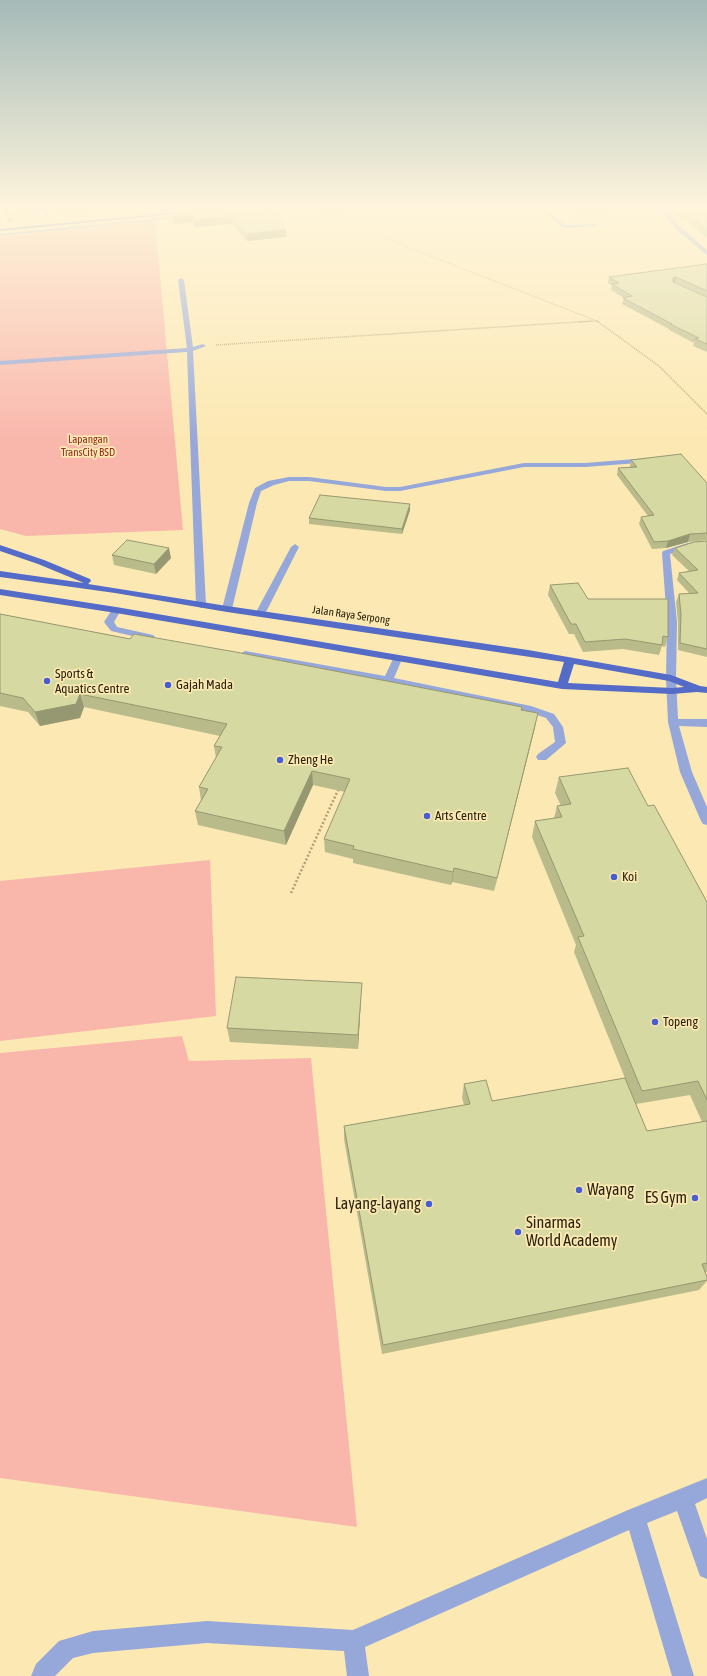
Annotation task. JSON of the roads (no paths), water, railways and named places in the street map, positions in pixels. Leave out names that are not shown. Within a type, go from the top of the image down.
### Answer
[{"type":"main road","points":[[0,548],[41,562],[71,576],[115,590]]},
{"type":"main road","name":"Jalan Raya Serpong","points":[[0,574],[115,590],[227,609],[570,660],[671,678],[702,689]]},
{"type":"main road","name":"Jalan Raya Serpong","points":[[0,592],[116,610],[562,686],[672,691],[702,689]]},
{"type":"main road","points":[[562,686],[570,660]]},
{"type":"street","points":[[182,284],[189,347],[201,605]]},
{"type":"street","points":[[0,363],[203,346]]},
{"type":"street","points":[[55,352],[189,347]]},
{"type":"street","points":[[227,609],[253,503],[258,490],[271,483],[289,479],[309,479],[386,489],[400,489],[524,465],[585,465],[660,459]]},
{"type":"street","points":[[707,544],[691,545],[666,552],[672,622],[671,678],[673,722],[686,772],[707,821]]},
{"type":"street","points":[[260,614],[295,547]]},
{"type":"street","points":[[116,610],[109,622],[114,629],[157,638]]},
{"type":"street","points":[[234,652],[388,680],[531,709],[550,716],[558,727],[561,743],[542,757]]},
{"type":"street","points":[[388,680],[397,659]]},
{"type":"street","points":[[673,722],[707,723]]},
{"type":"street","points":[[42,1676],[44,1672],[67,1649],[93,1642],[207,1632],[354,1641],[635,1517],[684,1499],[707,1488]]},
{"type":"street","points":[[684,1499],[707,1569]]},
{"type":"street","points":[[635,1517],[683,1676]]},
{"type":"street","points":[[354,1641],[358,1676]]},
{"type":"place","name":"Sports & Aquatics Centre","points":[[47,681]]},
{"type":"place","name":"Gajah Mada","points":[[168,685]]},
{"type":"place","name":"Zheng He","points":[[280,760]]},
{"type":"place","name":"Arts Centre","points":[[427,816]]},
{"type":"place","name":"Koi","points":[[614,877]]},
{"type":"place","name":"Topeng","points":[[655,1022]]},
{"type":"place","name":"Wayang","points":[[579,1190]]},
{"type":"place","name":"ES Gym","points":[[695,1198]]},
{"type":"place","name":"Layang-layang","points":[[429,1204]]},
{"type":"place","name":"Sinarmas World Academy","points":[[518,1232]]},
{"type":"park label","name":"Lapangan TransCity BSD","points":[[88,446]]}]
